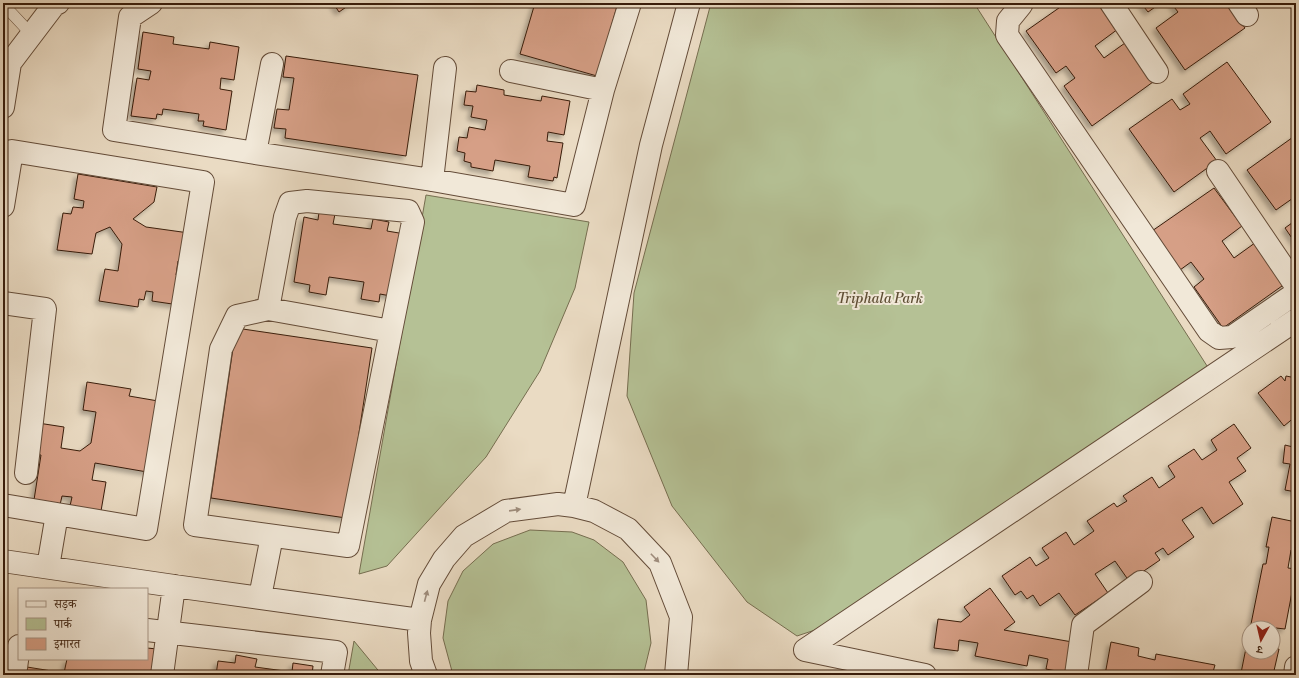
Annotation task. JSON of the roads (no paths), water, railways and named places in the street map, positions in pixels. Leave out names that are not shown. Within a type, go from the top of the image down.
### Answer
[{"type":"street","points":[[3,107],[10,63],[54,5],[58,3]]},
{"type":"street","points":[[151,3],[130,17],[114,130],[432,180],[574,206],[603,90],[630,3]]},
{"type":"street","points":[[574,506],[651,145],[689,3]]},
{"type":"street","points":[[1111,3],[1157,72]]},
{"type":"street","points":[[1022,4],[1008,20],[1007,35],[1209,331],[1220,338],[1232,337],[1296,294]]},
{"type":"street","points":[[255,153],[272,64]]},
{"type":"street","points":[[432,180],[446,68]]},
{"type":"street","points":[[511,71],[603,90]]},
{"type":"street","points":[[3,206],[12,151],[203,182],[146,529],[3,505]]},
{"type":"street","points":[[1218,171],[1296,286]]},
{"type":"street","points":[[268,309],[285,217],[290,203],[307,201],[408,211],[413,222],[391,332],[348,546],[195,525],[221,349],[237,316],[268,309],[391,332]]},
{"type":"street","points":[[3,303],[45,309],[26,473]]},
{"type":"street","points":[[925,675],[805,650],[1296,320]]},
{"type":"street","points":[[426,675],[422,661],[419,633],[420,620],[429,584],[444,558],[464,536],[506,511],[558,504],[594,511],[628,529],[660,563],[681,617],[676,675]]},
{"type":"street","points":[[48,567],[57,514]]},
{"type":"street","points":[[260,597],[272,536]]},
{"type":"street","points":[[3,561],[420,620]]},
{"type":"street","points":[[1076,675],[1083,625],[1141,582]]},
{"type":"street","points":[[162,675],[157,632],[174,586]]},
{"type":"street","points":[[157,632],[336,652],[332,675]]},
{"type":"street","points":[[15,675],[18,653]]},
{"type":"street","points":[[1295,675],[1296,667]]},
{"type":"lane","points":[[3,4],[32,35]]},
{"type":"park label","name":"Triphala Park","points":[[880,299]]}]
